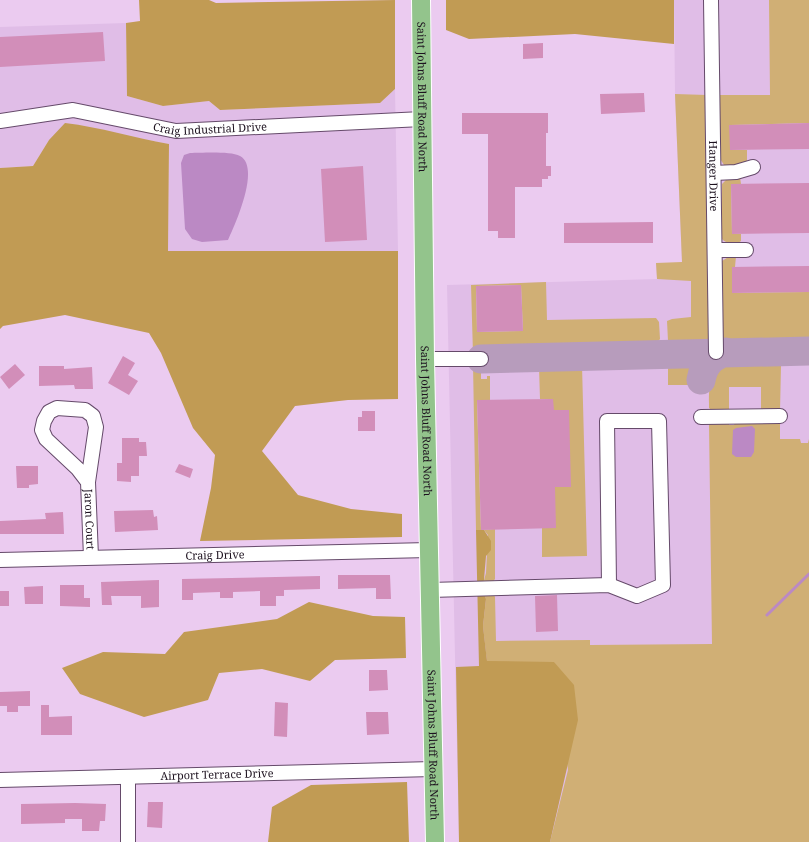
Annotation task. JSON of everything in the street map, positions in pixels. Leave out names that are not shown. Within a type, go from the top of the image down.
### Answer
[{"type":"main road","name":"Saint Johns Bluff Road North","points":[[421,0],[425,359],[435,842]]},
{"type":"street","name":"Hanger Drive","points":[[711,0],[716,352]]},
{"type":"street","name":"Craig Industrial Drive","points":[[0,121],[73,110],[176,131],[422,119]]},
{"type":"street","points":[[714,173],[736,172],[753,167]]},
{"type":"street","points":[[715,250],[746,250]]},
{"type":"street","points":[[425,359],[482,358]]},
{"type":"street","name":"Jaron Court","points":[[88,482],[78,469],[46,439],[42,430],[44,421],[49,412],[57,408],[85,410],[93,416],[96,427],[88,482],[91,557]]},
{"type":"street","points":[[701,417],[780,416]]},
{"type":"street","points":[[430,590],[609,585],[637,596],[662,585],[659,422],[607,421],[609,585]]},
{"type":"street","name":"Craig Drive","points":[[0,560],[430,550]]},
{"type":"street","name":"Airport Terrace Drive","points":[[0,780],[433,769]]},
{"type":"street","points":[[128,777],[128,842]]},
{"type":"shaded area","points":[[139,0],[209,0],[216,3],[395,0],[395,89],[380,103],[220,110],[209,101],[163,106],[127,96],[126,23],[140,21]]},
{"type":"shaded area","points":[[446,0],[674,0],[674,44],[575,34],[469,39],[446,30]]},
{"type":"shaded area","points":[[674,0],[809,0],[809,842],[459,842],[447,285],[657,279],[656,263],[682,263],[675,94]]},
{"type":"shaded area","points":[[769,0],[809,0],[809,123],[730,125],[730,150],[747,150],[747,162],[730,168],[724,165],[719,157],[719,95],[770,95]]},
{"type":"shaded area","points":[[126,23],[127,96],[163,106],[209,101],[220,110],[380,103],[395,89],[398,251],[168,251],[169,144],[131,137],[49,140],[33,166],[0,168],[0,27]]},
{"type":"shaded area","points":[[675,94],[707,95],[711,338],[707,344],[672,344],[668,341],[667,321],[691,317],[691,281],[657,279],[656,263],[682,262]]},
{"type":"shaded area","points":[[65,123],[91,127],[169,144],[168,251],[398,251],[398,399],[348,400],[295,406],[262,451],[298,495],[351,509],[402,514],[402,537],[200,541],[211,488],[215,455],[193,428],[161,353],[149,333],[65,315],[3,326],[0,329],[0,168],[33,166],[49,140]]},
{"type":"shaded area","points":[[190,153],[230,153],[240,156],[246,162],[248,172],[244,196],[236,222],[228,240],[202,242],[192,239],[185,229],[181,163],[184,155]]},
{"type":"shaded area","points":[[730,176],[740,177],[741,184],[731,184],[732,234],[741,234],[741,241],[733,244],[725,242],[721,238],[722,184]]},
{"type":"shaded area","points":[[730,256],[736,256],[735,267],[732,267],[733,293],[809,292],[809,341],[725,342],[723,338],[722,261]]},
{"type":"shaded area","points":[[546,282],[547,320],[656,318],[659,322],[660,339],[655,345],[489,350],[486,353],[473,354],[471,285]],"holes":[[[521,285],[523,331],[477,332],[476,286]]]},
{"type":"shaded area","points":[[730,360],[774,360],[781,365],[780,412],[761,412],[761,387],[729,387],[729,413],[715,413],[709,408],[711,379],[717,368]]},
{"type":"shaded area","points":[[669,362],[691,362],[692,382],[690,385],[668,385]]},
{"type":"shaded area","points":[[482,363],[486,370],[481,370],[481,379],[487,379],[487,376],[490,376],[490,400],[477,401],[481,530],[476,530],[473,364]]},
{"type":"shaded area","points":[[582,365],[587,556],[542,557],[542,528],[555,487],[570,487],[553,410],[553,399],[540,399],[539,367]]},
{"type":"shaded area","points":[[729,421],[729,425],[734,425],[735,423],[780,421],[780,439],[800,439],[801,443],[808,443],[809,439],[809,842],[550,842],[568,770],[554,662],[487,662],[483,626],[486,599],[483,591],[492,591],[495,597],[496,641],[590,640],[590,645],[712,644],[709,424]]},
{"type":"shaded area","points":[[752,426],[755,429],[754,452],[751,457],[736,457],[732,454],[733,430],[736,428]]},
{"type":"shaded area","points":[[495,529],[495,579],[492,583],[483,584],[486,573],[488,535],[484,530]]},
{"type":"shaded area","points":[[476,530],[484,530],[491,541],[491,550],[486,556],[483,591],[486,599],[483,626],[487,661],[554,662],[574,685],[578,720],[550,842],[459,842],[456,667],[479,666]]},
{"type":"shaded area","points":[[309,602],[373,616],[405,617],[406,658],[335,660],[310,681],[262,669],[219,673],[208,700],[144,717],[80,694],[62,668],[103,652],[165,654],[184,632],[277,619]]},
{"type":"shaded area","points":[[407,782],[409,842],[268,842],[272,807],[311,785]]},
{"type":"building","points":[[103,32],[105,61],[0,67],[0,37]]},
{"type":"building","points":[[543,43],[543,58],[523,59],[523,44]]},
{"type":"building","points":[[644,93],[645,112],[601,114],[600,94]]},
{"type":"building","points":[[462,113],[548,113],[548,133],[546,133],[546,166],[551,166],[551,176],[548,176],[548,179],[542,179],[542,187],[515,187],[515,238],[498,238],[498,231],[488,231],[488,134],[462,134]]},
{"type":"building","points":[[809,123],[809,149],[730,150],[729,125]]},
{"type":"building","points":[[363,166],[367,240],[325,242],[321,169]]},
{"type":"building","points":[[809,183],[809,233],[732,234],[731,184]]},
{"type":"building","points":[[653,222],[653,243],[564,243],[564,223]]},
{"type":"building","points":[[809,266],[809,292],[732,293],[732,267]]},
{"type":"building","points":[[521,285],[523,331],[477,332],[476,286]]},
{"type":"building","points":[[123,356],[135,363],[128,375],[138,381],[129,395],[108,383]]},
{"type":"building","points":[[15,364],[25,375],[9,389],[0,377]]},
{"type":"building","points":[[39,366],[64,366],[64,369],[92,367],[93,389],[75,389],[74,385],[39,386]]},
{"type":"building","points":[[553,399],[554,410],[569,410],[571,487],[555,487],[556,528],[481,530],[477,400]]},
{"type":"building","points":[[362,411],[375,411],[375,431],[358,431],[358,417],[362,417]]},
{"type":"building","points":[[122,438],[139,438],[139,442],[146,442],[147,456],[139,456],[139,476],[131,476],[131,482],[117,481],[117,463],[122,463]]},
{"type":"building","points":[[179,464],[193,469],[190,478],[175,472]]},
{"type":"building","points":[[16,466],[38,466],[38,484],[29,485],[29,488],[17,488]]},
{"type":"building","points":[[153,510],[154,517],[157,516],[158,530],[115,532],[114,511]]},
{"type":"building","points":[[63,512],[64,534],[0,534],[0,521],[46,519],[45,513]]},
{"type":"building","points":[[338,575],[390,575],[391,599],[376,599],[376,588],[338,589]]},
{"type":"building","points":[[320,576],[320,589],[284,590],[284,596],[276,596],[276,606],[260,606],[260,591],[233,592],[233,598],[220,598],[220,592],[193,593],[193,600],[182,600],[182,579]]},
{"type":"building","points":[[159,580],[159,607],[141,608],[141,596],[111,596],[112,605],[102,605],[101,582]]},
{"type":"building","points":[[60,585],[84,585],[84,598],[90,598],[90,607],[60,606]]},
{"type":"building","points":[[43,586],[43,604],[25,604],[24,587]]},
{"type":"building","points":[[0,591],[9,591],[9,606],[0,606]]},
{"type":"building","points":[[557,595],[558,631],[536,632],[535,596]]},
{"type":"building","points":[[369,670],[387,670],[388,690],[369,691]]},
{"type":"building","points":[[30,691],[30,706],[18,706],[18,712],[7,712],[7,706],[0,706],[0,692]]},
{"type":"building","points":[[275,702],[288,703],[287,737],[274,736]]},
{"type":"building","points":[[41,705],[49,705],[49,717],[72,716],[72,735],[41,735]]},
{"type":"building","points":[[366,712],[388,712],[389,734],[367,735]]},
{"type":"building","points":[[148,802],[163,802],[162,828],[147,827]]},
{"type":"building","points":[[21,804],[106,804],[105,821],[100,821],[99,831],[82,831],[82,819],[65,819],[65,823],[21,824]]},
{"type":"waterway","points":[[767,615],[809,574]]},
{"type":"taxiway","points":[[481,359],[809,351]]},
{"type":"taxiway","points":[[701,380],[706,365],[716,356],[726,352]]}]
